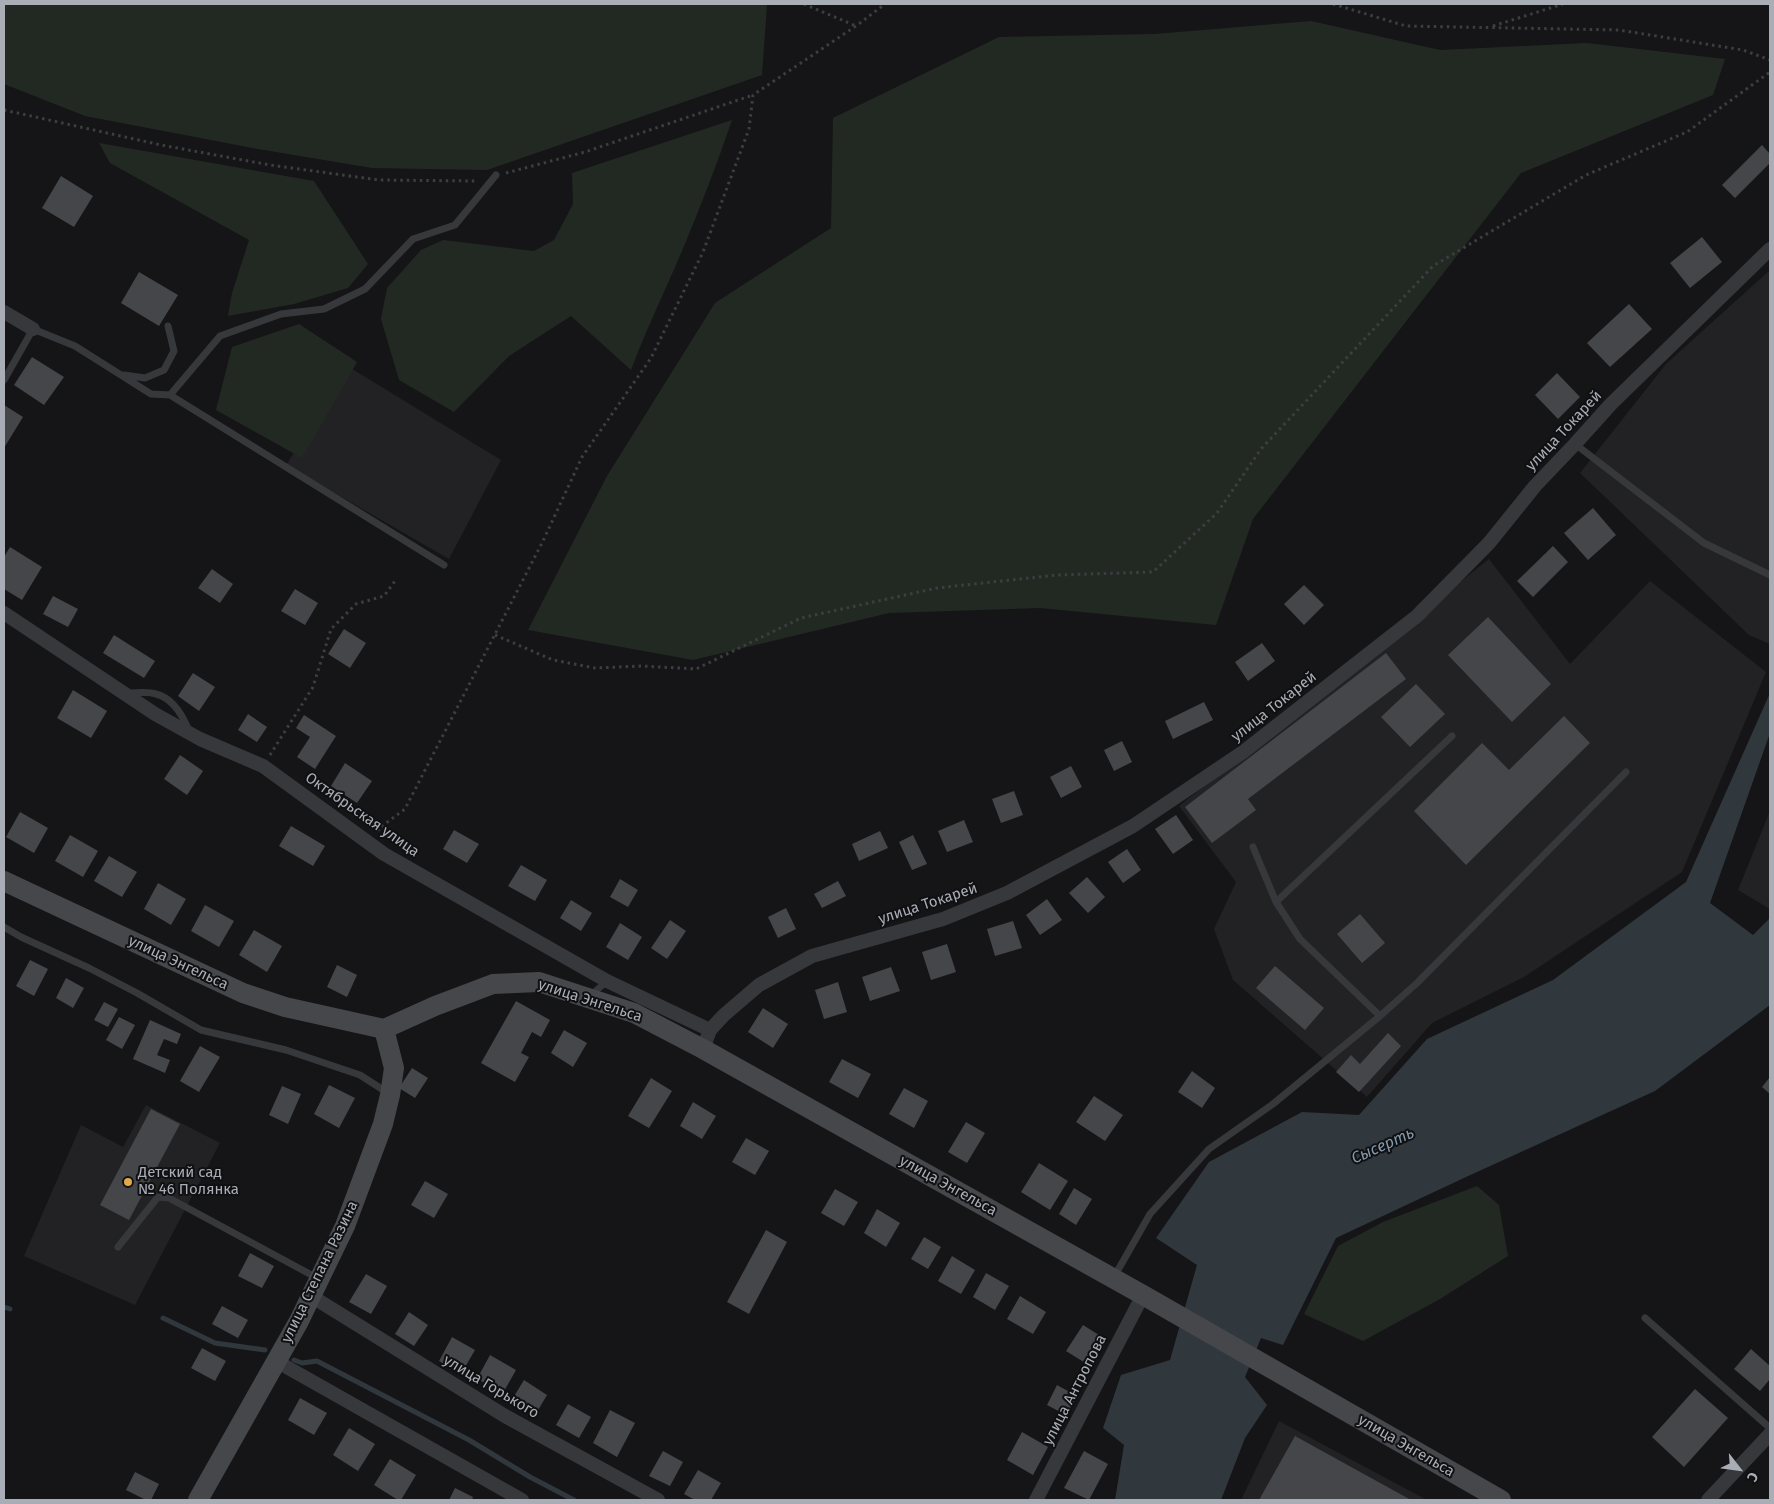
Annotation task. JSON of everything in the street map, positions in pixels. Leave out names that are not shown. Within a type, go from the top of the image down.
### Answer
[{"type":"street","name":"улица Токарей","points":[[703,1048],[710,1030],[724,1015],[759,985],[812,956],[943,919],[1007,893],[1133,826],[1243,752],[1417,616],[1489,543],[1534,486],[1611,404],[1770,249]]},
{"type":"street","points":[[4,312],[34,329]]},
{"type":"street","name":"Октябрьская улица","points":[[4,613],[155,714],[190,733],[263,766],[384,854],[607,981],[710,1030]]},
{"type":"street","name":"улица Энгельса","points":[[4,881],[242,993],[285,1007],[384,1029],[435,1006],[493,984],[539,982],[634,1013],[703,1048],[1502,1500]]},
{"type":"street","name":"улица Степана Разина","points":[[198,1500],[276,1361],[315,1288],[345,1226],[383,1124],[390,1095],[394,1068],[384,1029]]},
{"type":"street","name":"улица Горького","points":[[315,1288],[505,1416],[658,1500]]},
{"type":"street","name":"улица Антропова","points":[[1036,1500],[1142,1295]]},
{"type":"street","points":[[276,1361],[522,1500]]},
{"type":"street","points":[[1708,1500],[1770,1434]]},
{"type":"lane","points":[[170,395],[220,336],[281,314],[324,309],[365,289],[413,238],[455,225],[496,176]]},
{"type":"lane","points":[[121,374],[145,378],[164,370],[174,350],[168,326]]},
{"type":"lane","points":[[4,380],[34,329],[75,346],[151,394],[170,395],[444,565]]},
{"type":"lane","points":[[1575,444],[1704,543],[1770,575]]},
{"type":"lane","points":[[1276,902],[1452,736]]},
{"type":"lane","points":[[1113,1279],[1150,1214],[1209,1149],[1273,1104],[1417,983],[1626,772]]},
{"type":"lane","points":[[1253,847],[1276,902],[1300,939],[1380,1016]]},
{"type":"lane","points":[[4,927],[138,993],[201,1030],[286,1050],[360,1075],[390,1095]]},
{"type":"lane","points":[[588,997],[607,981]]},
{"type":"lane","points":[[118,1247],[158,1197],[168,1198],[315,1288]]},
{"type":"lane","points":[[1645,1318],[1770,1428]]},
{"type":"path","points":[[804,4],[856,26]]},
{"type":"path","points":[[4,110],[162,145],[270,165],[379,180],[474,181],[585,152],[753,95],[856,26],[885,4]]},
{"type":"path","points":[[1333,4],[1406,26],[1619,30],[1743,50],[1770,60]]},
{"type":"path","points":[[1490,27],[1563,4]]},
{"type":"path","points":[[495,635],[553,660],[595,668],[642,666],[696,669],[801,618],[937,588],[1058,575],[1153,572],[1217,513],[1261,449],[1433,266],[1586,175],[1687,132],[1770,72]]},
{"type":"path","points":[[384,854],[378,829],[405,809],[543,541],[582,456],[651,358],[703,252],[749,129],[753,95]]},
{"type":"path","points":[[263,766],[313,687],[332,629],[356,604],[384,596],[395,581]]},
{"type":"shaded area","points":[[4,4],[767,4],[762,75],[487,170],[372,168],[258,149],[85,116],[4,84]]},
{"type":"shaded area","points":[[1311,21],[1440,50],[1587,43],[1725,59],[1713,95],[1521,173],[1253,519],[1216,625],[1040,608],[889,613],[693,660],[528,630],[607,476],[715,303],[831,228],[833,118],[999,37],[1155,34]]},
{"type":"shaded area","points":[[732,120],[695,219],[631,370],[571,316],[509,356],[454,412],[399,380],[381,319],[387,288],[421,250],[443,240],[534,251],[554,240],[573,204],[572,173]]},
{"type":"shaded area","points":[[99,143],[314,181],[368,264],[348,288],[294,304],[228,316],[232,293],[249,240],[110,163]]},
{"type":"shaded area","points":[[1770,270],[1770,644],[1749,635],[1580,473],[1666,364]]},
{"type":"shaded area","points":[[299,324],[357,362],[302,458],[216,410],[232,347]]},
{"type":"shaded area","points":[[349,367],[501,460],[449,559],[286,465]]},
{"type":"shaded area","points":[[1489,559],[1570,664],[1650,581],[1766,672],[1682,872],[1524,977],[1432,1023],[1367,1097],[1233,980],[1214,929],[1236,882],[1179,806]]},
{"type":"shaded area","points":[[1770,811],[1770,909],[1738,890]]},
{"type":"shaded area","name":"Детский сад № 46 Полянка","points":[[146,1105],[220,1143],[135,1305],[24,1256],[81,1125],[123,1147]]},
{"type":"shaded area","points":[[1477,1186],[1499,1205],[1508,1256],[1440,1299],[1363,1341],[1304,1314],[1338,1246],[1383,1222]]},
{"type":"shaded area","points":[[1279,1421],[1427,1500],[1241,1500]]},
{"type":"water","name":"Сысерть","points":[[1770,693],[1770,733],[1710,903],[1753,935],[1770,918],[1770,1005],[1655,1091],[1336,1238],[1283,1345],[1261,1338],[1245,1377],[1267,1405],[1245,1438],[1221,1500],[1115,1500],[1124,1445],[1103,1428],[1121,1375],[1170,1360],[1197,1265],[1156,1238],[1209,1162],[1302,1112],[1359,1115],[1427,1039],[1553,980],[1686,882]]},
{"type":"building","points":[[1762,145],[1770,154],[1770,163],[1735,198],[1722,185]]},
{"type":"building","points":[[61,176],[93,196],[74,227],[42,208]]},
{"type":"building","points":[[1702,237],[1722,262],[1690,288],[1670,263]]},
{"type":"building","points":[[139,272],[178,295],[159,326],[121,303]]},
{"type":"building","points":[[1629,304],[1652,329],[1610,367],[1587,343]]},
{"type":"building","points":[[32,357],[64,377],[44,405],[14,385]]},
{"type":"building","points":[[1557,373],[1580,397],[1558,419],[1535,395]]},
{"type":"building","points":[[4,405],[23,417],[4,448]]},
{"type":"building","points":[[1593,508],[1616,535],[1588,560],[1564,533]]},
{"type":"building","points":[[1553,546],[1568,562],[1533,597],[1517,581]]},
{"type":"building","points":[[10,547],[42,567],[22,600],[4,589],[4,557]]},
{"type":"building","points":[[212,569],[233,584],[220,603],[198,588]]},
{"type":"building","points":[[1304,585],[1324,605],[1304,625],[1284,604]]},
{"type":"building","points":[[295,589],[318,603],[305,625],[281,611]]},
{"type":"building","points":[[53,596],[78,609],[68,627],[43,614]]},
{"type":"building","points":[[1488,617],[1551,684],[1512,722],[1448,655]]},
{"type":"building","points":[[344,629],[366,643],[350,668],[328,654]]},
{"type":"building","points":[[114,635],[155,661],[144,678],[103,653]]},
{"type":"building","points":[[1262,643],[1275,661],[1248,681],[1235,662]]},
{"type":"building","points":[[1386,653],[1406,679],[1248,799],[1256,810],[1212,843],[1185,807]]},
{"type":"building","points":[[193,673],[215,687],[199,711],[178,696]]},
{"type":"building","points":[[1416,684],[1445,714],[1410,747],[1381,717]]},
{"type":"building","points":[[73,690],[107,711],[91,738],[57,718]]},
{"type":"building","points":[[1204,702],[1213,720],[1173,739],[1165,721]]},
{"type":"building","points":[[248,714],[267,727],[257,742],[238,730]]},
{"type":"building","points":[[304,715],[336,736],[315,769],[297,757],[310,737],[296,728]]},
{"type":"building","points":[[1564,716],[1590,743],[1466,865],[1414,811],[1482,743],[1509,770]]},
{"type":"building","points":[[1122,741],[1132,762],[1114,771],[1104,750]]},
{"type":"building","points":[[180,755],[203,771],[187,795],[164,779]]},
{"type":"building","points":[[345,763],[372,781],[357,803],[331,786]]},
{"type":"building","points":[[1071,766],[1082,787],[1061,798],[1050,777]]},
{"type":"building","points":[[1014,791],[1023,815],[1001,823],[992,799]]},
{"type":"building","points":[[20,812],[48,828],[34,853],[6,837]]},
{"type":"building","points":[[1176,815],[1193,840],[1173,854],[1155,829]]},
{"type":"building","points":[[964,820],[973,842],[947,852],[938,831]]},
{"type":"building","points":[[291,826],[325,846],[313,866],[279,846]]},
{"type":"building","points":[[454,830],[479,844],[467,863],[443,849]]},
{"type":"building","points":[[880,831],[888,848],[859,861],[852,844]]},
{"type":"building","points":[[70,835],[98,851],[83,877],[55,861]]},
{"type":"building","points":[[913,835],[927,864],[912,870],[899,842]]},
{"type":"building","points":[[1127,849],[1141,870],[1123,883],[1108,862]]},
{"type":"building","points":[[109,856],[137,872],[122,897],[94,881]]},
{"type":"building","points":[[521,865],[547,880],[535,901],[508,886]]},
{"type":"building","points":[[1087,877],[1105,897],[1088,913],[1069,893]]},
{"type":"building","points":[[620,879],[638,890],[628,907],[610,897]]},
{"type":"building","points":[[838,881],[846,896],[822,908],[814,894]]},
{"type":"building","points":[[158,883],[186,899],[171,925],[144,909]]},
{"type":"building","points":[[1047,899],[1062,920],[1040,935],[1026,915]]},
{"type":"building","points":[[571,900],[592,913],[581,931],[560,918]]},
{"type":"building","points":[[205,905],[234,921],[219,947],[191,931]]},
{"type":"building","points":[[786,908],[796,929],[778,938],[768,917]]},
{"type":"building","points":[[1360,914],[1385,943],[1362,963],[1337,934]]},
{"type":"building","points":[[670,920],[686,931],[667,959],[651,948]]},
{"type":"building","points":[[1013,921],[1022,948],[995,956],[987,929]]},
{"type":"building","points":[[620,923],[642,937],[628,960],[606,947]]},
{"type":"building","points":[[254,930],[282,946],[267,972],[239,955]]},
{"type":"building","points":[[947,944],[956,972],[931,980],[922,952]]},
{"type":"building","points":[[30,960],[48,969],[34,996],[16,986]]},
{"type":"building","points":[[337,965],[357,975],[347,997],[327,987]]},
{"type":"building","points":[[1275,966],[1324,1008],[1305,1030],[1256,988]]},
{"type":"building","points":[[891,967],[900,991],[870,1001],[862,977]]},
{"type":"building","points":[[66,978],[84,988],[73,1008],[56,998]]},
{"type":"building","points":[[838,982],[847,1012],[824,1019],[815,990]]},
{"type":"building","points":[[516,1001],[550,1020],[541,1037],[532,1032],[521,1053],[529,1057],[515,1082],[481,1063]]},
{"type":"building","points":[[104,1002],[118,1009],[108,1027],[94,1020]]},
{"type":"building","points":[[763,1008],[788,1024],[773,1048],[748,1032]]},
{"type":"building","points":[[119,1017],[135,1025],[122,1049],[106,1040]]},
{"type":"building","points":[[150,1020],[181,1034],[177,1044],[164,1039],[157,1055],[170,1060],[165,1073],[133,1059]]},
{"type":"building","points":[[564,1030],[587,1043],[573,1067],[551,1053]]},
{"type":"building","points":[[1388,1033],[1401,1046],[1359,1092],[1336,1072],[1351,1055],[1360,1064]]},
{"type":"building","points":[[200,1046],[220,1057],[199,1092],[180,1081]]},
{"type":"building","points":[[842,1059],[871,1074],[858,1098],[829,1082]]},
{"type":"building","points":[[412,1068],[428,1078],[415,1098],[399,1088]]},
{"type":"building","points":[[1192,1071],[1215,1088],[1202,1108],[1178,1092]]},
{"type":"building","points":[[1770,1077],[1770,1094],[1762,1087]]},
{"type":"building","points":[[651,1078],[672,1091],[649,1128],[628,1116]]},
{"type":"building","points":[[329,1085],[355,1098],[339,1128],[314,1114]]},
{"type":"building","points":[[282,1086],[301,1094],[288,1124],[269,1115]]},
{"type":"building","points":[[904,1088],[928,1101],[914,1128],[889,1114]]},
{"type":"building","points":[[1094,1096],[1123,1115],[1105,1141],[1076,1122]]},
{"type":"building","points":[[693,1102],[716,1116],[702,1139],[680,1126]]},
{"type":"building","points":[[151,1109],[180,1124],[129,1220],[100,1205]]},
{"type":"building","points":[[966,1122],[985,1133],[967,1163],[948,1152]]},
{"type":"building","points":[[746,1138],[769,1151],[755,1175],[732,1162]]},
{"type":"building","points":[[1039,1163],[1068,1181],[1050,1210],[1021,1192]]},
{"type":"building","points":[[425,1181],[448,1194],[434,1218],[411,1205]]},
{"type":"building","points":[[1074,1188],[1092,1199],[1076,1225],[1059,1214]]},
{"type":"building","points":[[835,1189],[858,1202],[844,1226],[821,1213]]},
{"type":"building","points":[[877,1209],[900,1223],[886,1247],[864,1233]]},
{"type":"building","points":[[766,1230],[787,1242],[749,1314],[727,1302]]},
{"type":"building","points":[[924,1237],[941,1247],[928,1269],[911,1259]]},
{"type":"building","points":[[250,1253],[274,1266],[262,1288],[238,1276]]},
{"type":"building","points":[[952,1256],[975,1270],[961,1294],[938,1281]]},
{"type":"building","points":[[986,1273],[1009,1286],[995,1310],[973,1297]]},
{"type":"building","points":[[366,1274],[387,1286],[371,1314],[349,1302]]},
{"type":"building","points":[[1020,1296],[1046,1312],[1033,1334],[1007,1319]]},
{"type":"building","points":[[222,1306],[248,1320],[238,1338],[212,1324]]},
{"type":"building","points":[[409,1312],[428,1325],[414,1346],[395,1334]]},
{"type":"building","points":[[1083,1325],[1107,1340],[1090,1366],[1066,1351]]},
{"type":"building","points":[[452,1337],[475,1350],[461,1374],[439,1361]]},
{"type":"building","points":[[202,1348],[226,1361],[215,1381],[191,1368]]},
{"type":"building","points":[[1751,1349],[1770,1366],[1770,1379],[1760,1391],[1734,1369]]},
{"type":"building","points":[[490,1355],[516,1370],[503,1393],[477,1379]]},
{"type":"building","points":[[524,1380],[547,1395],[537,1412],[513,1398]]},
{"type":"building","points":[[1057,1385],[1077,1396],[1066,1415],[1047,1405]]},
{"type":"building","points":[[1695,1389],[1728,1418],[1684,1467],[1652,1437]]},
{"type":"building","points":[[300,1398],[327,1413],[314,1435],[288,1420]]},
{"type":"building","points":[[568,1404],[591,1417],[579,1438],[556,1425]]},
{"type":"building","points":[[610,1410],[635,1423],[617,1457],[593,1443]]},
{"type":"building","points":[[349,1428],[375,1444],[358,1471],[333,1455]]},
{"type":"building","points":[[1022,1432],[1048,1447],[1033,1475],[1007,1460]]},
{"type":"building","points":[[1295,1436],[1411,1500],[1259,1500]]},
{"type":"building","points":[[663,1451],[683,1462],[670,1486],[649,1476]]},
{"type":"building","points":[[1084,1451],[1108,1464],[1089,1500],[1064,1488]]},
{"type":"building","points":[[390,1459],[416,1475],[401,1500],[374,1485]]},
{"type":"building","points":[[698,1470],[721,1483],[711,1500],[695,1500],[684,1494]]},
{"type":"building","points":[[135,1472],[159,1484],[151,1500],[146,1500],[126,1490]]},
{"type":"building","points":[[455,1488],[473,1497],[472,1500],[449,1500]]},
{"type":"waterway","points":[[4,1307],[10,1309]]},
{"type":"waterway","points":[[163,1318],[215,1343],[265,1350]]},
{"type":"waterway","points":[[294,1360],[302,1363],[317,1361],[469,1440],[530,1477],[574,1500]]},
{"type":"place","name":"Детский сад № 46 Полянка","points":[[128,1182]]}]
